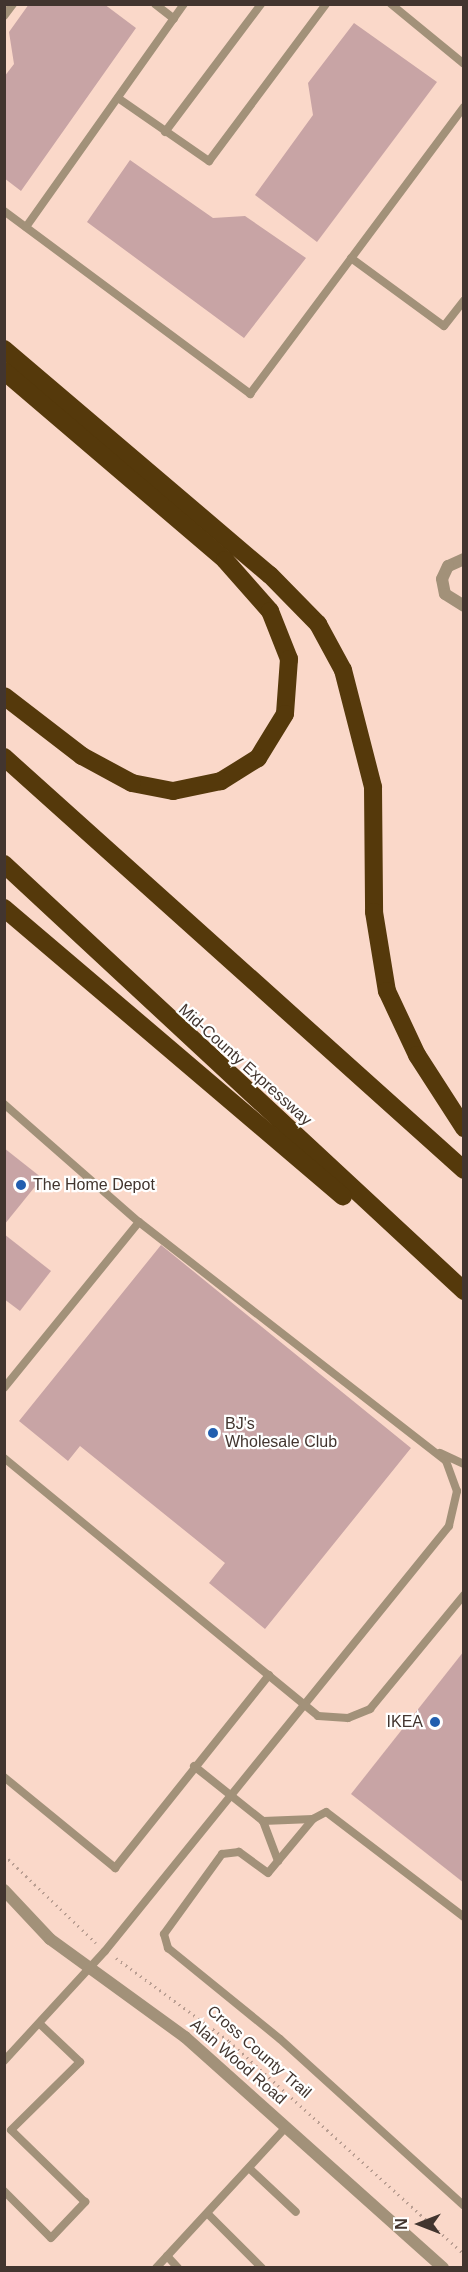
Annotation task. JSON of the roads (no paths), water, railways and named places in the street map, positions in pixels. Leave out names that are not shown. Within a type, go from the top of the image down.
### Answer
[{"type":"highway","points":[[4,349],[270,575],[318,624],[343,670],[373,787],[375,912],[387,991],[417,1055],[464,1128]]},
{"type":"highway","points":[[4,371],[225,560],[270,611],[289,659],[285,714],[258,758],[221,781],[173,791],[132,783],[82,756],[4,696]]},
{"type":"highway","points":[[4,757],[464,1170]]},
{"type":"highway","name":"Mid-County Expressway","points":[[4,864],[132,988],[464,1291]]},
{"type":"highway","points":[[4,908],[464,1299]]},
{"type":"street","points":[[464,559],[448,566],[442,579],[445,594],[463,606],[464,613]]},
{"type":"street","name":"Alan Wood Road","points":[[4,1890],[86,1970],[185,2037],[443,2268]]},
{"type":"lane","points":[[4,16],[13,4]]},
{"type":"lane","points":[[155,4],[174,19]]},
{"type":"lane","points":[[26,227],[184,4]]},
{"type":"lane","points":[[165,132],[261,4]]},
{"type":"lane","points":[[118,98],[209,161],[326,4]]},
{"type":"lane","points":[[391,4],[464,64]]},
{"type":"lane","points":[[4,211],[250,394],[464,107]]},
{"type":"lane","points":[[351,258],[444,326],[464,300]]},
{"type":"lane","points":[[4,1104],[138,1222],[446,1461],[457,1482],[449,1526],[105,1951],[4,2061]]},
{"type":"lane","points":[[4,1388],[138,1222]]},
{"type":"lane","points":[[430,1448],[464,1464]]},
{"type":"lane","points":[[4,1458],[318,1716],[342,1719],[370,1709],[464,1595]]},
{"type":"lane","points":[[4,1778],[115,1868],[194,1766],[269,1675]]},
{"type":"lane","points":[[194,1766],[229,1797],[263,1821],[278,1861]]},
{"type":"lane","points":[[464,1917],[334,1815],[326,1812],[313,1819],[268,1873],[239,1852],[222,1854],[169,1923],[164,1934],[168,1948],[265,2026],[464,2206]]},
{"type":"lane","points":[[263,1821],[313,1819]]},
{"type":"lane","points":[[4,2137],[80,2061],[40,2024]]},
{"type":"lane","points":[[156,2268],[209,2215],[287,2126]]},
{"type":"lane","points":[[4,2191],[51,2238],[85,2202],[11,2130]]},
{"type":"lane","points":[[249,2168],[296,2212]]},
{"type":"lane","points":[[209,2215],[262,2268]]},
{"type":"lane","points":[[167,2256],[178,2268]]},
{"type":"place","name":"The Home Depot","points":[[21,1185]]},
{"type":"place","name":"BJ's Wholesale Club","points":[[213,1433]]},
{"type":"place","name":"IKEA","points":[[435,1722]]}]
